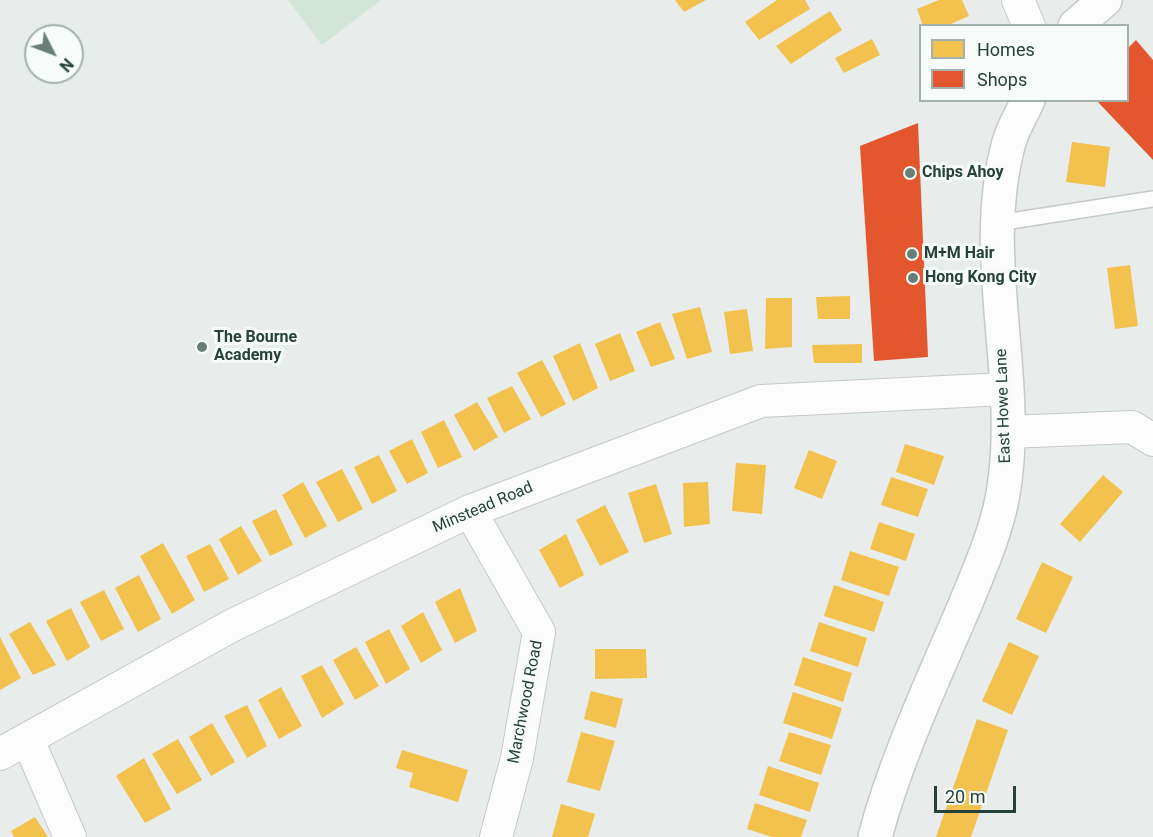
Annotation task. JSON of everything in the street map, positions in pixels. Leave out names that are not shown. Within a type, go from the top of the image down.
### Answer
[{"type":"street","points":[[1018,0],[1028,24]]},
{"type":"street","points":[[1077,24],[1105,0]]},
{"type":"street","name":"East Howe Lane","points":[[875,837],[901,758],[988,552],[1003,494],[1008,432],[997,270],[998,223],[1002,181],[1010,141],[1027,102]]},
{"type":"street","name":"Minstead Road","points":[[0,754],[231,626],[470,511],[761,401],[1005,389]]},
{"type":"street","points":[[1008,432],[1146,427]]},
{"type":"street","name":"Marchwood Road","points":[[470,511],[539,632],[517,758],[496,837]]},
{"type":"street","points":[[28,740],[70,837]]},
{"type":"lane","points":[[998,223],[1153,199]]},
{"type":"green space","points":[[288,0],[381,0],[322,45]]},
{"type":"building: Homes","points":[[675,0],[706,0],[684,12]]},
{"type":"building: Homes","points":[[777,0],[805,0],[810,9],[759,40],[745,22]]},
{"type":"building: Homes","points":[[939,0],[962,0],[969,16],[951,24],[922,24],[917,9]]},
{"type":"building: Homes","points":[[830,11],[842,30],[791,64],[776,46]]},
{"type":"building: Homes","points":[[872,39],[880,55],[844,73],[835,58]]},
{"type":"building: Homes","points":[[1072,142],[1110,147],[1105,187],[1066,182]]},
{"type":"building: Homes","points":[[1130,265],[1138,326],[1115,329],[1107,268]]},
{"type":"building: Homes","points":[[850,296],[850,319],[818,319],[816,297]]},
{"type":"building: Homes","points":[[766,298],[792,298],[792,347],[765,349]]},
{"type":"building: Homes","points":[[700,307],[712,352],[687,359],[672,314]]},
{"type":"building: Homes","points":[[747,309],[753,351],[730,354],[724,312]]},
{"type":"building: Homes","points":[[660,322],[675,359],[651,367],[636,332]]},
{"type":"building: Homes","points":[[620,333],[635,371],[610,381],[595,344]]},
{"type":"building: Homes","points":[[580,343],[598,388],[573,401],[553,356]]},
{"type":"building: Homes","points":[[862,344],[862,363],[814,363],[812,345]]},
{"type":"building: Homes","points":[[542,360],[566,404],[541,417],[517,373]]},
{"type":"building: Homes","points":[[512,386],[531,419],[504,433],[487,398]]},
{"type":"building: Homes","points":[[477,402],[498,437],[474,451],[454,415]]},
{"type":"building: Homes","points":[[444,420],[462,457],[438,468],[421,432]]},
{"type":"building: Homes","points":[[412,439],[428,473],[407,484],[389,451]]},
{"type":"building: Homes","points":[[905,444],[944,456],[934,485],[896,472]]},
{"type":"building: Homes","points":[[809,450],[837,461],[822,499],[794,488]]},
{"type":"building: Homes","points":[[379,455],[397,491],[372,504],[354,467]]},
{"type":"building: Homes","points":[[736,463],[766,465],[762,514],[732,511]]},
{"type":"building: Homes","points":[[342,469],[363,509],[338,522],[316,482]]},
{"type":"building: Homes","points":[[1103,475],[1123,492],[1080,542],[1060,524]]},
{"type":"building: Homes","points":[[891,477],[928,489],[918,517],[881,505]]},
{"type":"building: Homes","points":[[303,482],[327,526],[305,538],[282,495]]},
{"type":"building: Homes","points":[[708,482],[710,524],[684,527],[683,483]]},
{"type":"building: Homes","points":[[656,484],[672,534],[644,543],[628,493]]},
{"type":"building: Homes","points":[[605,505],[629,552],[600,566],[576,520]]},
{"type":"building: Homes","points":[[276,509],[293,545],[270,556],[252,521]]},
{"type":"building: Homes","points":[[879,522],[915,534],[906,561],[870,549]]},
{"type":"building: Homes","points":[[241,526],[262,561],[238,575],[219,539]]},
{"type":"building: Homes","points":[[566,534],[584,575],[560,588],[539,550]]},
{"type":"building: Homes","points":[[163,543],[195,600],[172,614],[140,556]]},
{"type":"building: Homes","points":[[210,544],[229,579],[204,592],[186,556]]},
{"type":"building: Homes","points":[[850,551],[899,567],[889,596],[841,580]]},
{"type":"building: Homes","points":[[1042,562],[1073,577],[1046,633],[1016,619]]},
{"type":"building: Homes","points":[[139,575],[161,619],[138,632],[115,588]]},
{"type":"building: Homes","points":[[834,585],[884,602],[874,632],[824,616]]},
{"type":"building: Homes","points":[[460,588],[477,631],[455,643],[435,602]]},
{"type":"building: Homes","points":[[104,590],[124,629],[101,641],[80,602]]},
{"type":"building: Homes","points":[[71,608],[90,647],[67,661],[46,621]]},
{"type":"building: Homes","points":[[423,612],[442,650],[421,663],[401,626]]},
{"type":"building: Homes","points":[[30,622],[56,665],[33,675],[9,634]]},
{"type":"building: Homes","points":[[819,622],[867,638],[858,667],[810,651]]},
{"type":"building: Homes","points":[[389,629],[410,669],[386,684],[365,642]]},
{"type":"building: Homes","points":[[0,637],[21,678],[0,690]]},
{"type":"building: Homes","points":[[1009,642],[1039,656],[1012,715],[982,701]]},
{"type":"building: Homes","points":[[356,647],[379,686],[355,700],[333,660]]},
{"type":"building: Homes","points":[[595,649],[646,649],[647,678],[595,679]]},
{"type":"building: Homes","points":[[803,657],[852,673],[843,702],[794,685]]},
{"type":"building: Homes","points":[[322,665],[344,704],[322,718],[301,676]]},
{"type":"building: Homes","points":[[281,687],[302,726],[279,739],[258,700]]},
{"type":"building: Homes","points":[[591,691],[623,699],[616,728],[584,719]]},
{"type":"building: Homes","points":[[793,692],[842,708],[832,739],[783,723]]},
{"type":"building: Homes","points":[[247,705],[267,746],[247,758],[224,716]]},
{"type":"building: Homes","points":[[977,719],[1008,730],[971,837],[936,837]]},
{"type":"building: Homes","points":[[212,723],[235,762],[211,776],[189,737]]},
{"type":"building: Homes","points":[[581,732],[615,741],[600,791],[567,782]]},
{"type":"building: Homes","points":[[789,732],[831,745],[821,775],[779,761]]},
{"type":"building: Homes","points":[[178,739],[202,780],[177,794],[152,754]]},
{"type":"building: Homes","points":[[402,750],[468,770],[458,802],[409,787],[413,773],[396,768]]},
{"type":"building: Homes","points":[[144,758],[171,809],[145,823],[116,776]]},
{"type":"building: Homes","points":[[768,766],[819,783],[810,812],[759,795]]},
{"type":"building: Homes","points":[[755,803],[807,820],[801,837],[772,837],[747,829]]},
{"type":"building: Homes","points":[[561,804],[595,814],[588,837],[552,837]]},
{"type":"building: Homes","points":[[35,817],[48,837],[14,837],[11,831]]},
{"type":"building: Shops","points":[[1136,40],[1153,60],[1153,160],[1098,102],[1129,102],[1129,47]]},
{"type":"building: Shops","points":[[918,123],[928,357],[874,361],[860,146]]},
{"type":"place","name":"Chips Ahoy","points":[[910,173]]},
{"type":"place","name":"M+M Hair","points":[[912,254]]},
{"type":"place","name":"Hong Kong City","points":[[913,278]]},
{"type":"place","name":"The Bourne Academy","points":[[202,347]]}]
